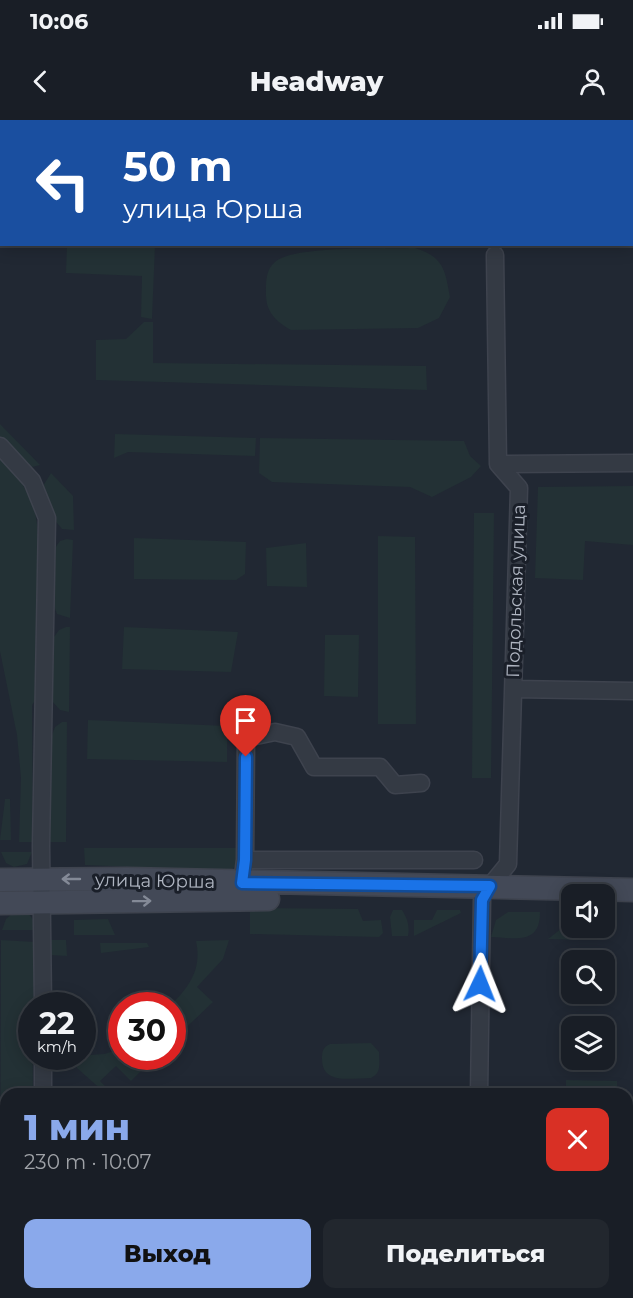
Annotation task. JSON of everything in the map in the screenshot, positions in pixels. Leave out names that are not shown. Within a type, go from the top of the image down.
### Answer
[{"type":"main road","name":"улица Юрша","points":[[0,880],[42,879],[241,891],[486,893],[633,890]]},
{"type":"main road","name":"улица Юрша","points":[[0,903],[241,891]]},
{"type":"main road","name":"улица Юрша","points":[[486,893],[561,902]]},
{"type":"main road","points":[[615,904],[633,905]]},
{"type":"street","points":[[495,255],[498,464],[633,463]]},
{"type":"street","points":[[0,446],[32,481],[46,518],[43,992]]},
{"type":"street","name":"Подольская улица","points":[[486,893],[508,864],[514,688],[519,488],[498,464]]},
{"type":"street","points":[[514,688],[633,691]]},
{"type":"street","points":[[241,891],[245,860],[246,738],[275,732],[297,737],[314,766],[380,767],[395,785],[421,783]]},
{"type":"street","points":[[245,860],[474,860]]},
{"type":"street","points":[[479,1088],[486,893]]},
{"type":"street","points":[[43,1070],[44,1088]]},
{"type":"shaded area","points":[[67,246],[155,246],[152,319],[141,317],[142,276],[66,273]]},
{"type":"shaded area","points":[[415,248],[438,260],[444,272],[450,297],[439,318],[418,328],[291,330],[280,323],[269,310],[266,298],[268,272],[275,262],[285,257],[320,250]]},
{"type":"shaded area","points":[[144,322],[153,322],[153,363],[426,366],[427,390],[96,380],[96,340],[126,339]]},
{"type":"shaded area","points":[[0,424],[40,465],[32,467],[27,464],[0,437]]},
{"type":"shaded area","points":[[115,434],[256,438],[255,456],[128,452],[114,458]]},
{"type":"shaded area","points":[[260,438],[464,441],[470,456],[481,466],[471,477],[432,497],[410,487],[272,482],[259,473]]},
{"type":"shaded area","points":[[0,455],[22,483],[34,506],[37,524],[40,561],[37,698],[32,705],[33,842],[19,842],[21,778],[17,735],[0,651]]},
{"type":"shaded area","points":[[51,473],[73,496],[74,530],[62,529],[53,518],[43,486]]},
{"type":"shaded area","points":[[633,486],[633,545],[585,541],[583,580],[535,578],[538,487]]},
{"type":"shaded area","points":[[474,513],[494,513],[491,778],[472,778]]},
{"type":"shaded area","points":[[378,536],[415,537],[416,724],[378,724]]},
{"type":"shaded area","points":[[134,538],[246,542],[245,574],[236,580],[134,579]]},
{"type":"shaded area","points":[[73,540],[70,618],[57,614],[53,603],[55,548],[60,541]]},
{"type":"shaded area","points":[[306,543],[307,587],[267,586],[266,548]]},
{"type":"shaded area","points":[[70,627],[69,712],[60,710],[52,701],[54,637],[59,630]]},
{"type":"shaded area","points":[[124,627],[238,632],[231,672],[122,669]]},
{"type":"shaded area","points":[[325,635],[359,635],[358,697],[324,696]]},
{"type":"shaded area","points":[[88,720],[227,726],[227,762],[87,759]]},
{"type":"shaded area","points":[[62,722],[67,722],[66,842],[50,842],[51,738],[55,727]]},
{"type":"shaded area","points":[[5,799],[10,799],[11,840],[0,840]]},
{"type":"shaded area","points":[[84,848],[239,848],[238,864],[230,871],[85,865]]},
{"type":"shaded area","points":[[1,852],[32,852],[27,864],[14,867],[6,863]]},
{"type":"shaded area","points":[[260,908],[358,909],[363,921],[381,920],[383,933],[379,937],[250,934],[250,912]]},
{"type":"shaded area","points":[[393,910],[402,910],[404,913],[407,919],[408,936],[392,936],[390,917]]},
{"type":"shaded area","points":[[437,910],[460,910],[461,913],[414,936],[414,920],[432,920]]},
{"type":"shaded area","points":[[14,912],[28,913],[35,922],[37,930],[2,930],[6,919]]},
{"type":"shaded area","points":[[508,912],[540,912],[536,930],[525,937],[491,937],[496,920]]},
{"type":"shaded area","points":[[108,919],[115,935],[74,935],[74,920]]},
{"type":"shaded area","points":[[561,929],[561,938],[592,938],[592,940],[548,939]]},
{"type":"shaded area","points":[[1,940],[35,942],[34,992],[18,992],[18,1070],[33,1070],[33,1088],[1,1088]]},
{"type":"shaded area","points":[[51,940],[66,940],[67,956],[50,955]]},
{"type":"shaded area","points":[[229,940],[223,959],[197,987],[213,1002],[186,1028],[186,992],[183,992],[196,969],[196,941]]},
{"type":"shaded area","points":[[100,943],[147,943],[149,947],[101,953]]},
{"type":"shaded area","points":[[371,1043],[379,1052],[379,1064],[377,1073],[371,1078],[339,1078],[327,1073],[323,1067],[324,1048],[330,1044]]},
{"type":"shaded area","points":[[108,1053],[108,1070],[112,1070],[100,1081],[107,1088],[99,1088],[79,1070],[96,1070],[96,1055]]},
{"type":"shaded area","points":[[120,1070],[142,1070],[131,1081]]},
{"type":"shaded area","points":[[566,1080],[617,1081],[617,1088],[566,1088]]},
{"type":"route","points":[[246,757],[245,860],[242,883],[490,886],[482,900],[480,984]]}]
